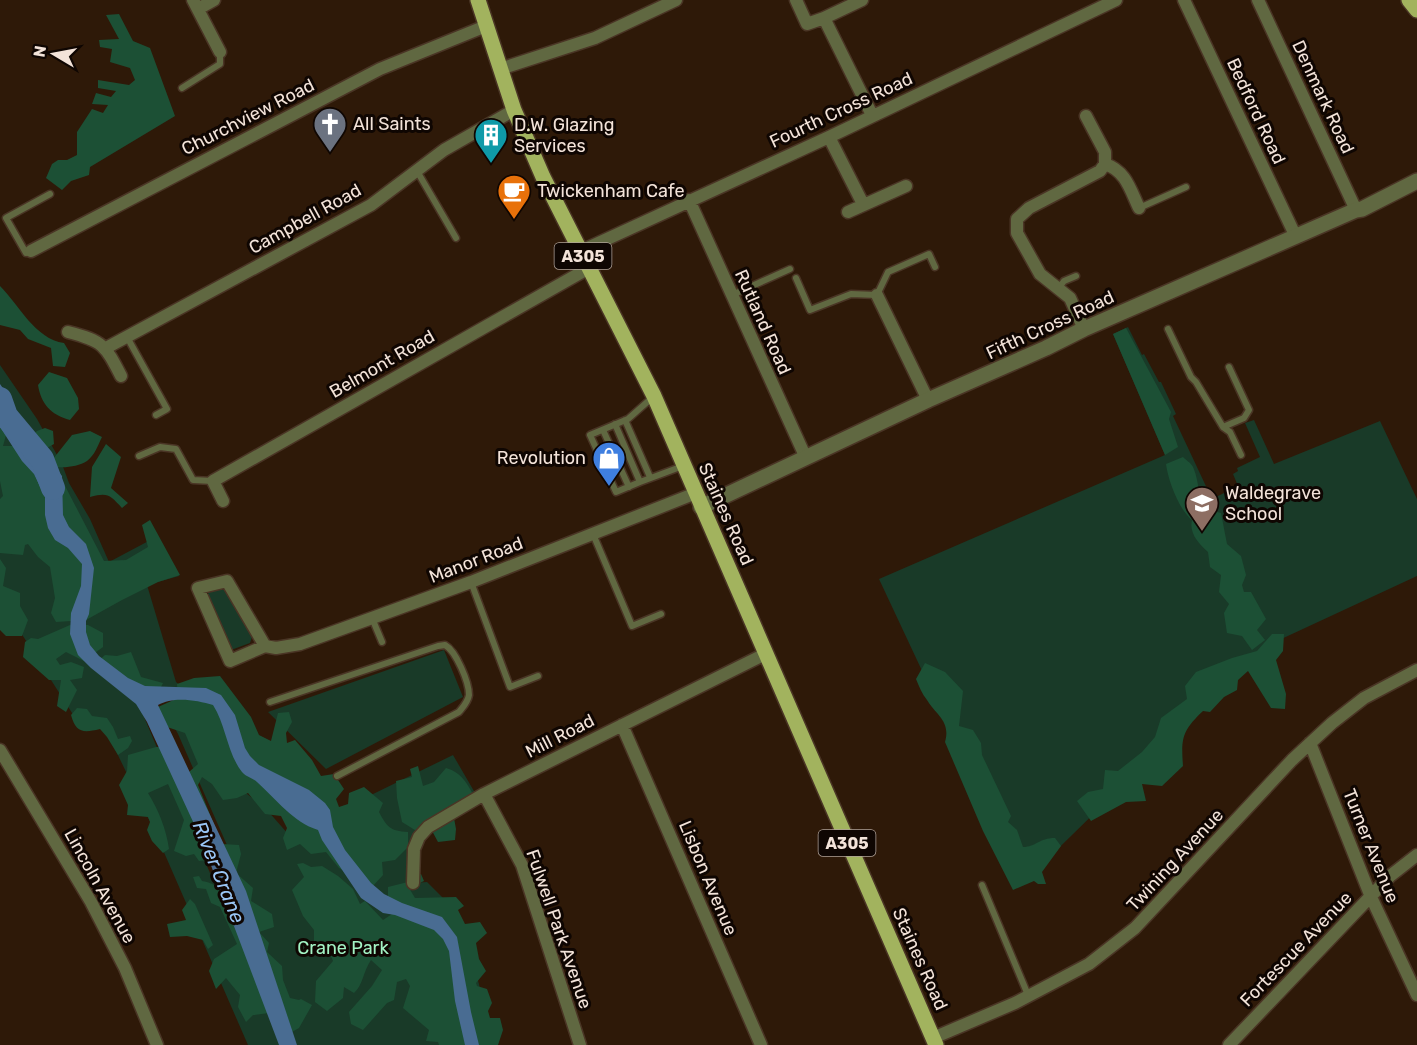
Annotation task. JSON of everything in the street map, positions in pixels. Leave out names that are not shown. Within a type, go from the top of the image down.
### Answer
[{"type":"main road","name":"Staines Road","points":[[478,0],[514,110],[543,177],[654,396],[935,1042]]},
{"type":"main road","points":[[1409,0],[1417,10]]},
{"type":"street","points":[[214,0],[196,4],[220,52]]},
{"type":"street","points":[[500,69],[594,38],[676,0]]},
{"type":"street","points":[[796,0],[807,24],[862,0]]},
{"type":"street","name":"Fourth Cross Road","points":[[581,251],[829,137],[1116,0]]},
{"type":"street","name":"Bedford Road","points":[[1184,0],[1296,237]]},
{"type":"street","name":"Denmark Road","points":[[1258,0],[1356,210]]},
{"type":"street","points":[[824,18],[872,115]]},
{"type":"street","name":"Churchview Road","points":[[31,251],[380,69],[486,26]]},
{"type":"street","name":"Campbell Road","points":[[106,348],[371,205],[444,150],[514,110]]},
{"type":"street","points":[[1084,329],[1070,298],[1040,274],[1017,233],[1017,219],[1029,208],[1100,171],[1105,164],[1105,152],[1086,116]]},
{"type":"street","points":[[829,137],[863,204]]},
{"type":"street","points":[[1105,164],[1116,167],[1124,176],[1139,208]]},
{"type":"street","name":"Fifth Cross Road","points":[[698,500],[806,458],[1084,329],[1362,209],[1417,181]]},
{"type":"street","points":[[848,212],[906,186]]},
{"type":"street","name":"Rutland Road","points":[[689,200],[806,458]]},
{"type":"street","name":"Belmont Road","points":[[213,481],[589,268]]},
{"type":"street","points":[[877,295],[928,400]]},
{"type":"street","points":[[68,332],[90,338],[106,348],[121,376]]},
{"type":"street","points":[[213,481],[223,501]]},
{"type":"street","name":"Manor Road","points":[[265,646],[227,581],[198,588],[230,661],[265,646],[276,648],[300,644],[471,582],[593,534],[698,500]]},
{"type":"street","name":"Mill Road","points":[[413,883],[414,849],[419,837],[428,827],[484,794],[765,654]]},
{"type":"street","name":"Twining Avenue","points":[[935,1042],[1089,964],[1135,928],[1310,743],[1332,723],[1365,698],[1417,670]]},
{"type":"street","name":"Lisbon Avenue","points":[[622,725],[761,1045]]},
{"type":"street","name":"Turner Avenue","points":[[1310,743],[1371,897],[1417,995]]},
{"type":"street","name":"Lincoln Avenue","points":[[0,750],[91,902],[125,968],[157,1045]]},
{"type":"street","name":"Fulwell Park Avenue","points":[[484,794],[522,865],[580,1045]]},
{"type":"street","name":"Fortescue Avenue","points":[[1229,1045],[1390,876],[1417,855]]},
{"type":"lane","points":[[182,88],[220,64],[220,52]]},
{"type":"lane","points":[[416,171],[456,238]]},
{"type":"lane","points":[[1139,208],[1186,187]]},
{"type":"lane","points":[[31,251],[26,253],[6,218],[50,194]]},
{"type":"lane","points":[[796,278],[810,310],[851,294],[877,295],[888,272],[929,254],[935,267]]},
{"type":"lane","points":[[731,296],[790,268]]},
{"type":"lane","points":[[1059,288],[1064,281],[1076,276]]},
{"type":"lane","points":[[1168,329],[1191,376],[1223,427],[1230,432],[1240,455]]},
{"type":"lane","points":[[127,337],[167,409],[156,415]]},
{"type":"lane","points":[[1223,427],[1244,418],[1249,410],[1229,368]]},
{"type":"lane","points":[[654,396],[626,420],[590,435],[615,492],[684,466]]},
{"type":"lane","points":[[626,420],[653,476]]},
{"type":"lane","points":[[615,424],[640,482]]},
{"type":"lane","points":[[603,430],[629,487]]},
{"type":"lane","points":[[139,456],[160,447],[176,449],[193,480],[213,481]]},
{"type":"lane","points":[[593,534],[632,626],[661,614]]},
{"type":"lane","points":[[471,582],[510,687],[538,676]]},
{"type":"lane","points":[[372,618],[382,642]]},
{"type":"lane","points":[[270,702],[389,659],[445,645],[454,651],[468,686],[467,702],[459,712],[337,776]]},
{"type":"lane","points":[[982,885],[1028,996]]},
{"type":"green space","points":[[119,14],[133,41],[150,48],[175,116],[90,167],[89,175],[71,181],[62,190],[46,178],[52,164],[77,155],[77,132],[92,109],[103,113],[108,105],[92,104],[96,93],[111,97],[116,91],[98,88],[98,80],[129,85],[135,80],[130,68],[110,62],[112,49],[100,47],[99,40],[119,39],[106,15]]},
{"type":"green space","points":[[0,286],[36,328],[44,335],[64,343],[70,353],[65,367],[53,366],[51,348],[28,339],[20,330],[0,325]]},
{"type":"green space","name":"Waldegrave School","points":[[1128,327],[1142,355],[1144,354],[1161,382],[1176,414],[1173,416],[1212,499],[1238,486],[1233,474],[1238,471],[1237,468],[1260,457],[1245,423],[1254,420],[1274,464],[1380,421],[1417,499],[1417,576],[1264,647],[1022,884],[879,579],[1165,455],[1113,334]]},
{"type":"green space","points":[[1126,328],[1171,412],[1169,419],[1178,447],[1165,455],[1113,334]]},
{"type":"green space","name":"Crane Park","points":[[0,365],[37,419],[62,464],[69,483],[90,519],[109,562],[158,536],[179,576],[147,585],[176,682],[183,688],[145,686],[128,679],[210,873],[234,861],[166,712],[246,793],[267,810],[289,835],[453,755],[478,798],[419,837],[413,883],[427,882],[456,911],[479,984],[490,1045],[248,1045],[156,834],[102,722],[81,727],[0,600]]},
{"type":"green space","points":[[49,372],[67,378],[78,398],[79,409],[70,420],[52,412],[44,403],[38,385]]},
{"type":"green space","points":[[0,420],[8,428],[3,446],[17,446],[62,480],[104,561],[126,560],[148,547],[142,525],[150,520],[180,575],[158,582],[86,620],[56,622],[51,613],[55,598],[50,567],[28,544],[25,545],[23,555],[0,553],[0,499],[3,496],[0,481]]},
{"type":"green space","points":[[24,424],[29,426],[30,438],[37,431],[45,428],[53,431],[54,444],[45,449],[44,455],[53,459],[72,435],[90,431],[102,437],[90,459],[82,464],[62,467],[48,466],[37,460],[32,452],[15,437],[16,427]]},
{"type":"green space","points":[[106,444],[121,457],[111,488],[128,503],[122,508],[108,496],[90,497],[92,467]]},
{"type":"green space","points":[[1183,457],[1193,467],[1200,495],[1206,506],[1221,513],[1227,544],[1241,556],[1246,575],[1242,585],[1244,592],[1251,592],[1266,619],[1257,630],[1265,640],[1252,650],[1242,636],[1227,633],[1224,613],[1229,604],[1219,592],[1221,575],[1210,567],[1208,552],[1195,538],[1191,525],[1192,520],[1179,502],[1169,478],[1166,464]]},
{"type":"green space","points":[[0,559],[6,568],[3,586],[20,593],[20,606],[28,620],[22,636],[6,636],[0,630]]},
{"type":"green space","points":[[224,590],[253,634],[250,643],[231,650],[206,599],[209,591]]},
{"type":"green space","points":[[70,625],[88,625],[103,633],[103,647],[84,661],[66,652],[56,659],[60,665],[71,662],[84,667],[82,678],[70,680],[77,690],[66,712],[57,706],[61,680],[49,680],[23,657],[25,642]]},
{"type":"green space","points":[[1272,634],[1284,634],[1283,651],[1276,660],[1286,694],[1285,709],[1271,708],[1248,671],[1238,680],[1237,690],[1224,697],[1210,712],[1203,711],[1191,724],[1184,736],[1183,766],[1162,786],[1142,784],[1146,801],[1126,802],[1091,821],[1077,801],[1088,792],[1103,789],[1105,770],[1118,771],[1142,752],[1155,737],[1161,718],[1187,699],[1185,686],[1196,672],[1257,651]]},
{"type":"green space","points":[[444,650],[463,697],[326,769],[268,712]]},
{"type":"green space","points":[[131,652],[141,677],[163,683],[159,691],[140,688],[95,664],[105,655],[117,656]]},
{"type":"green space","points":[[925,663],[945,672],[963,691],[959,726],[973,730],[981,743],[982,755],[1011,816],[1008,822],[1017,830],[1023,847],[1055,838],[1061,846],[1042,872],[1046,884],[1038,884],[1034,881],[1013,890],[983,831],[945,742],[944,723],[924,695],[916,679]]},
{"type":"green space","points":[[220,676],[251,717],[259,735],[271,741],[278,713],[289,712],[292,722],[286,733],[287,743],[295,740],[312,760],[321,776],[334,774],[344,789],[336,799],[339,807],[348,804],[349,793],[364,787],[383,803],[379,812],[387,825],[397,831],[408,832],[408,847],[395,860],[382,862],[383,875],[372,887],[339,868],[326,852],[311,854],[300,844],[287,850],[283,838],[287,828],[281,816],[265,814],[248,793],[237,798],[223,800],[212,784],[202,777],[198,785],[222,844],[239,845],[241,854],[236,873],[253,888],[251,901],[272,914],[274,927],[259,932],[269,943],[267,952],[282,966],[283,980],[290,998],[301,999],[312,1005],[299,1028],[290,1033],[214,868],[208,860],[199,861],[194,854],[186,856],[174,851],[184,820],[168,784],[148,793],[159,813],[166,834],[169,849],[163,853],[152,841],[147,830],[150,822],[148,817],[127,815],[128,805],[119,785],[127,771],[128,755],[156,747],[176,747],[189,772],[198,764],[185,733],[167,727],[158,707],[178,698],[177,684],[194,678]]},
{"type":"green space","points":[[77,708],[87,709],[92,716],[107,718],[118,739],[130,736],[132,741],[128,748],[118,755],[100,729],[85,731],[78,728],[71,715]]},
{"type":"green space","points":[[418,766],[423,786],[434,782],[446,768],[457,773],[471,791],[476,802],[454,818],[455,840],[438,842],[431,829],[423,835],[402,822],[396,781],[412,777],[410,769]]},
{"type":"green space","name":"Crane Park","points":[[303,863],[311,867],[322,866],[338,876],[353,889],[360,904],[365,901],[383,920],[392,914],[388,901],[388,887],[408,882],[409,873],[421,874],[424,881],[409,888],[415,898],[456,897],[464,906],[458,910],[465,924],[480,922],[487,933],[476,943],[479,959],[486,971],[476,983],[477,986],[487,989],[492,1003],[488,1011],[490,1018],[500,1018],[503,1030],[498,1045],[439,1045],[438,1042],[426,1041],[429,1030],[403,1008],[410,986],[406,979],[397,982],[394,1000],[387,1003],[363,1030],[351,1024],[349,1012],[372,986],[382,970],[371,960],[354,993],[344,987],[343,998],[327,1011],[315,1002],[316,981],[333,961],[327,947],[314,942],[314,930],[303,916],[292,890],[304,877],[297,864]]},
{"type":"green space","points":[[199,876],[202,881],[217,887],[224,896],[269,1013],[253,1015],[246,1022],[238,1007],[240,995],[226,978],[216,989],[209,971],[214,959],[237,944],[220,907],[211,903],[206,889],[197,888],[193,877]]},
{"type":"green space","points":[[190,899],[195,904],[213,945],[208,949],[203,940],[187,936],[170,937],[167,924],[186,920],[182,910]]},
{"type":"water","name":"River Crane","points":[[0,384],[7,394],[4,414],[29,450],[53,465],[62,476],[63,515],[69,527],[86,544],[94,568],[89,614],[86,621],[86,632],[90,645],[99,656],[128,678],[145,686],[206,688],[221,695],[235,715],[245,748],[250,756],[259,765],[309,790],[325,803],[330,810],[333,827],[345,850],[371,883],[384,894],[402,903],[442,917],[457,937],[479,1045],[465,1045],[455,1001],[449,951],[443,939],[434,930],[395,915],[383,913],[361,898],[322,840],[318,830],[293,816],[257,782],[242,772],[233,756],[213,705],[185,700],[164,702],[158,705],[246,891],[297,1045],[279,1045],[201,839],[147,722],[136,704],[78,655],[70,634],[71,613],[81,586],[82,564],[68,548],[55,540],[48,528],[45,497],[34,474],[22,461],[0,427]]},
{"type":"waterway","name":"River Crane","points":[[0,399],[6,416],[42,459],[53,488]]},
{"type":"place","name":"All Saints","points":[[330,153]]},
{"type":"place","name":"D.W. Glazing Services","points":[[491,164]]},
{"type":"place","name":"Twickenham Cafe","points":[[514,220]]},
{"type":"place","name":"Revolution","points":[[609,487]]},
{"type":"place","name":"Waldegrave School","points":[[1202,532]]}]
